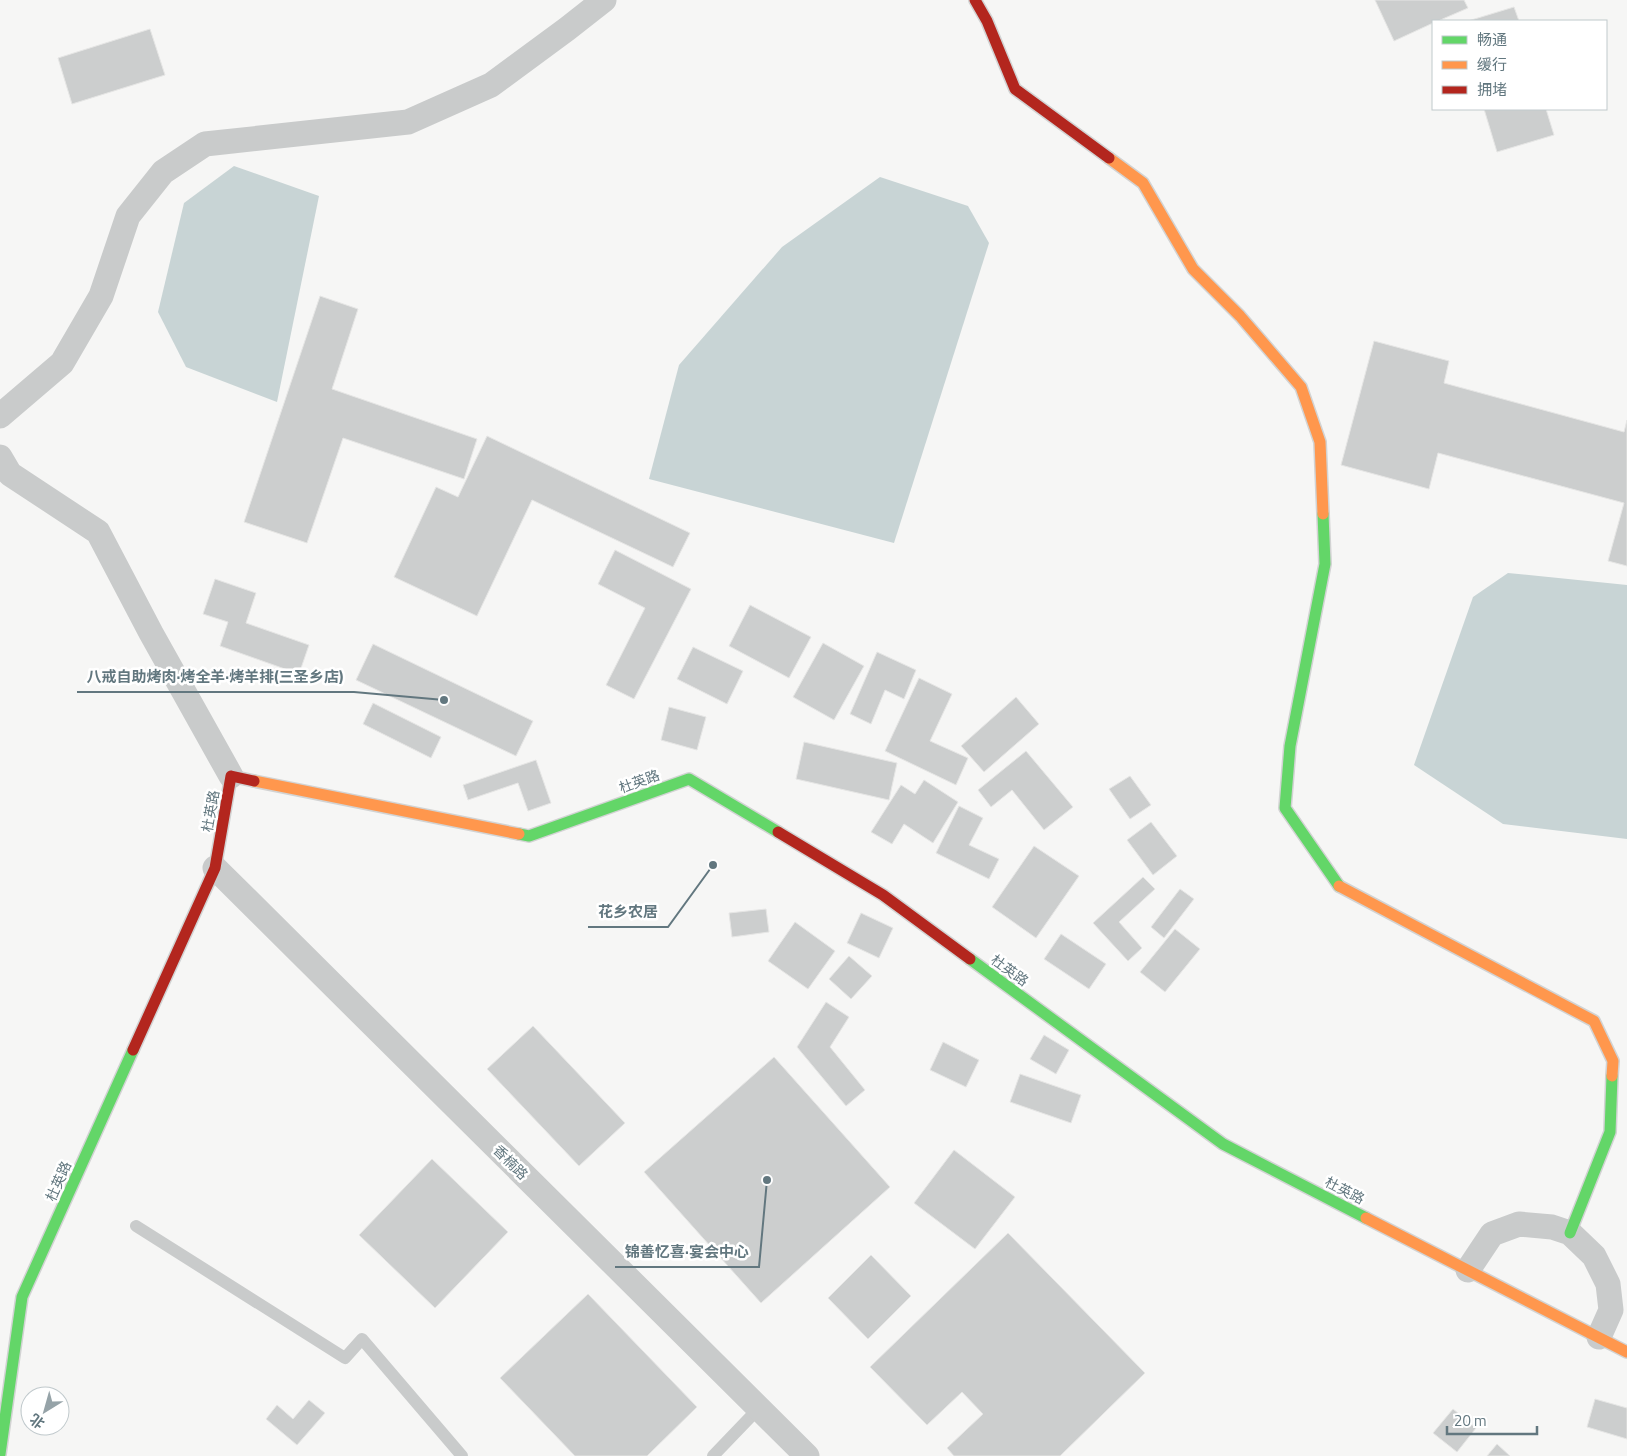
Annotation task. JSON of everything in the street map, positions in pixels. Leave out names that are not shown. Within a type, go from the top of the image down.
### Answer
[{"type":"street","points":[[0,416],[62,363],[101,296],[128,216],[163,172],[205,144],[408,122],[491,85],[604,0]]},
{"type":"street","points":[[975,0],[987,21],[1015,89],[1143,183],[1193,269],[1240,316],[1301,387],[1320,442],[1325,564],[1290,746],[1285,808],[1337,885],[1594,1021],[1613,1061],[1610,1132],[1570,1233]]},
{"type":"street","points":[[0,457],[10,474],[98,532],[151,633],[231,776]]},
{"type":"street","name":"杜英路","points":[[0,1454],[22,1296],[215,868],[231,776],[529,836],[689,778],[883,895],[1223,1144],[1627,1352]]},
{"type":"street","name":"香楠路","points":[[215,868],[807,1456]]},
{"type":"street","points":[[1468,1270],[1492,1234],[1519,1224],[1552,1227],[1570,1233],[1594,1256],[1608,1284],[1611,1310],[1599,1337]]},
{"type":"lane","points":[[136,1226],[345,1358],[362,1339],[462,1456]]},
{"type":"lane","points":[[713,1456],[759,1408]]},
{"type":"shaded area","points":[[234,166],[319,196],[277,402],[186,367],[158,312],[184,203]]},
{"type":"shaded area","points":[[880,177],[968,206],[989,243],[894,543],[649,479],[679,365],[782,247]]},
{"type":"shaded area","points":[[1508,573],[1627,585],[1627,839],[1503,824],[1414,765],[1473,597]]},
{"type":"building","points":[[1375,0],[1464,0],[1468,8],[1440,20],[1432,20],[1432,23],[1394,41]]},
{"type":"building","points":[[1514,7],[1519,20],[1471,20]]},
{"type":"building","points":[[150,29],[165,75],[72,104],[58,58]]},
{"type":"building","points":[[1484,110],[1546,110],[1554,135],[1497,152]]},
{"type":"building","points":[[320,296],[358,309],[332,389],[477,439],[464,479],[343,438],[307,543],[244,522]]},
{"type":"building","points":[[1374,341],[1449,361],[1444,383],[1624,432],[1627,420],[1627,566],[1608,561],[1624,503],[1438,453],[1429,489],[1341,465]]},
{"type":"building","points":[[487,436],[690,533],[673,567],[532,500],[477,616],[394,577],[436,487],[458,497]]},
{"type":"building","points":[[615,550],[691,589],[634,699],[606,685],[645,608],[598,584]]},
{"type":"building","points":[[215,579],[256,593],[246,623],[309,645],[299,674],[220,646],[228,622],[203,614]]},
{"type":"building","points":[[750,605],[811,637],[789,678],[729,646]]},
{"type":"building","points":[[823,643],[864,666],[834,720],[793,697]]},
{"type":"building","points":[[373,644],[533,721],[516,756],[356,680]]},
{"type":"building","points":[[693,647],[743,671],[727,704],[677,679]]},
{"type":"building","points":[[877,652],[916,670],[904,699],[885,690],[871,724],[850,714]]},
{"type":"building","points":[[919,678],[952,694],[930,741],[968,758],[956,785],[885,751]]},
{"type":"building","points":[[1016,697],[1039,724],[984,772],[961,746]]},
{"type":"building","points":[[373,703],[441,737],[431,758],[363,724]]},
{"type":"building","points":[[669,707],[706,717],[697,750],[661,740]]},
{"type":"building","points":[[804,742],[897,763],[889,800],[796,779]]},
{"type":"building","points":[[1026,751],[1073,807],[1044,830],[1012,790],[991,807],[978,790]]},
{"type":"building","points":[[536,760],[551,803],[528,811],[518,783],[468,800],[463,785]]},
{"type":"building","points":[[1130,776],[1151,805],[1130,819],[1109,789]]},
{"type":"building","points":[[924,780],[958,802],[933,843],[904,824],[892,844],[871,832],[901,785],[915,794]]},
{"type":"building","points":[[959,806],[983,818],[969,845],[999,859],[989,879],[936,853]]},
{"type":"building","points":[[1151,822],[1177,856],[1153,875],[1127,840]]},
{"type":"building","points":[[1034,846],[1079,876],[1036,938],[992,907]]},
{"type":"building","points":[[1143,877],[1155,889],[1119,922],[1142,948],[1128,961],[1093,923]]},
{"type":"building","points":[[1180,889],[1194,899],[1164,938],[1151,927]]},
{"type":"building","points":[[766,909],[769,932],[732,937],[729,913]]},
{"type":"building","points":[[861,913],[893,928],[879,958],[847,943]]},
{"type":"building","points":[[795,922],[835,951],[808,989],[768,961]]},
{"type":"building","points":[[1175,929],[1200,949],[1165,992],[1140,972]]},
{"type":"building","points":[[1061,934],[1106,964],[1089,989],[1044,959]]},
{"type":"building","points":[[849,956],[872,976],[851,999],[829,979]]},
{"type":"building","points":[[826,1002],[849,1017],[830,1047],[865,1090],[846,1106],[797,1047]]},
{"type":"building","points":[[533,1026],[625,1123],[579,1166],[487,1069]]},
{"type":"building","points":[[1044,1035],[1069,1050],[1056,1074],[1030,1059]]},
{"type":"building","points":[[943,1042],[979,1060],[966,1087],[930,1070]]},
{"type":"building","points":[[774,1057],[890,1187],[761,1303],[644,1172]]},
{"type":"building","points":[[1020,1074],[1081,1095],[1071,1123],[1010,1102]]},
{"type":"building","points":[[954,1150],[1015,1197],[975,1249],[914,1203]]},
{"type":"building","points":[[432,1159],[508,1232],[435,1308],[359,1235]]},
{"type":"building","points":[[1008,1233],[1145,1373],[1060,1456],[954,1456],[947,1448],[983,1414],[962,1392],[927,1425],[870,1367]]},
{"type":"building","points":[[871,1255],[911,1296],[868,1339],[828,1298]]},
{"type":"building","points":[[588,1294],[697,1407],[647,1456],[575,1456],[500,1378]]},
{"type":"building","points":[[1595,1399],[1627,1408],[1627,1439],[1587,1427]]},
{"type":"building","points":[[309,1400],[325,1413],[297,1445],[266,1419],[277,1405],[293,1419]]},
{"type":"building","points":[[1453,1409],[1476,1428],[1457,1452],[1433,1433]]},
{"type":"building","points":[[1497,1444],[1510,1456],[1487,1456]]},
{"type":"traffic: fast","points":[[1323,514],[1325,564],[1290,746],[1285,808],[1339,886]]},
{"type":"traffic: fast","points":[[519,834],[529,836],[689,779],[778,832]]},
{"type":"traffic: fast","points":[[970,959],[1223,1144],[1366,1218]]},
{"type":"traffic: fast","points":[[0,1454],[22,1297],[133,1050]]},
{"type":"traffic: fast","points":[[1570,1233],[1610,1132],[1612,1076]]},
{"type":"traffic: slow","points":[[1109,158],[1143,183],[1193,269],[1240,316],[1301,387],[1320,442],[1323,514]]},
{"type":"traffic: slow","points":[[254,781],[519,834]]},
{"type":"traffic: slow","points":[[1339,886],[1594,1021],[1613,1061],[1612,1076]]},
{"type":"traffic: slow","points":[[1366,1218],[1627,1352]]},
{"type":"traffic: jam","points":[[975,0],[987,21],[1015,89],[1109,158]]},
{"type":"traffic: jam","points":[[133,1050],[215,868],[231,776],[254,781]]},
{"type":"traffic: jam","points":[[778,832],[883,895],[970,959]]},
{"type":"place","name":"八戒自助烤肉·烤全羊·烤羊排(三圣乡店)","points":[[444,700]]},
{"type":"place","name":"花乡农居","points":[[713,865]]},
{"type":"place","name":"锦善忆喜·宴会中心","points":[[767,1180]]}]
